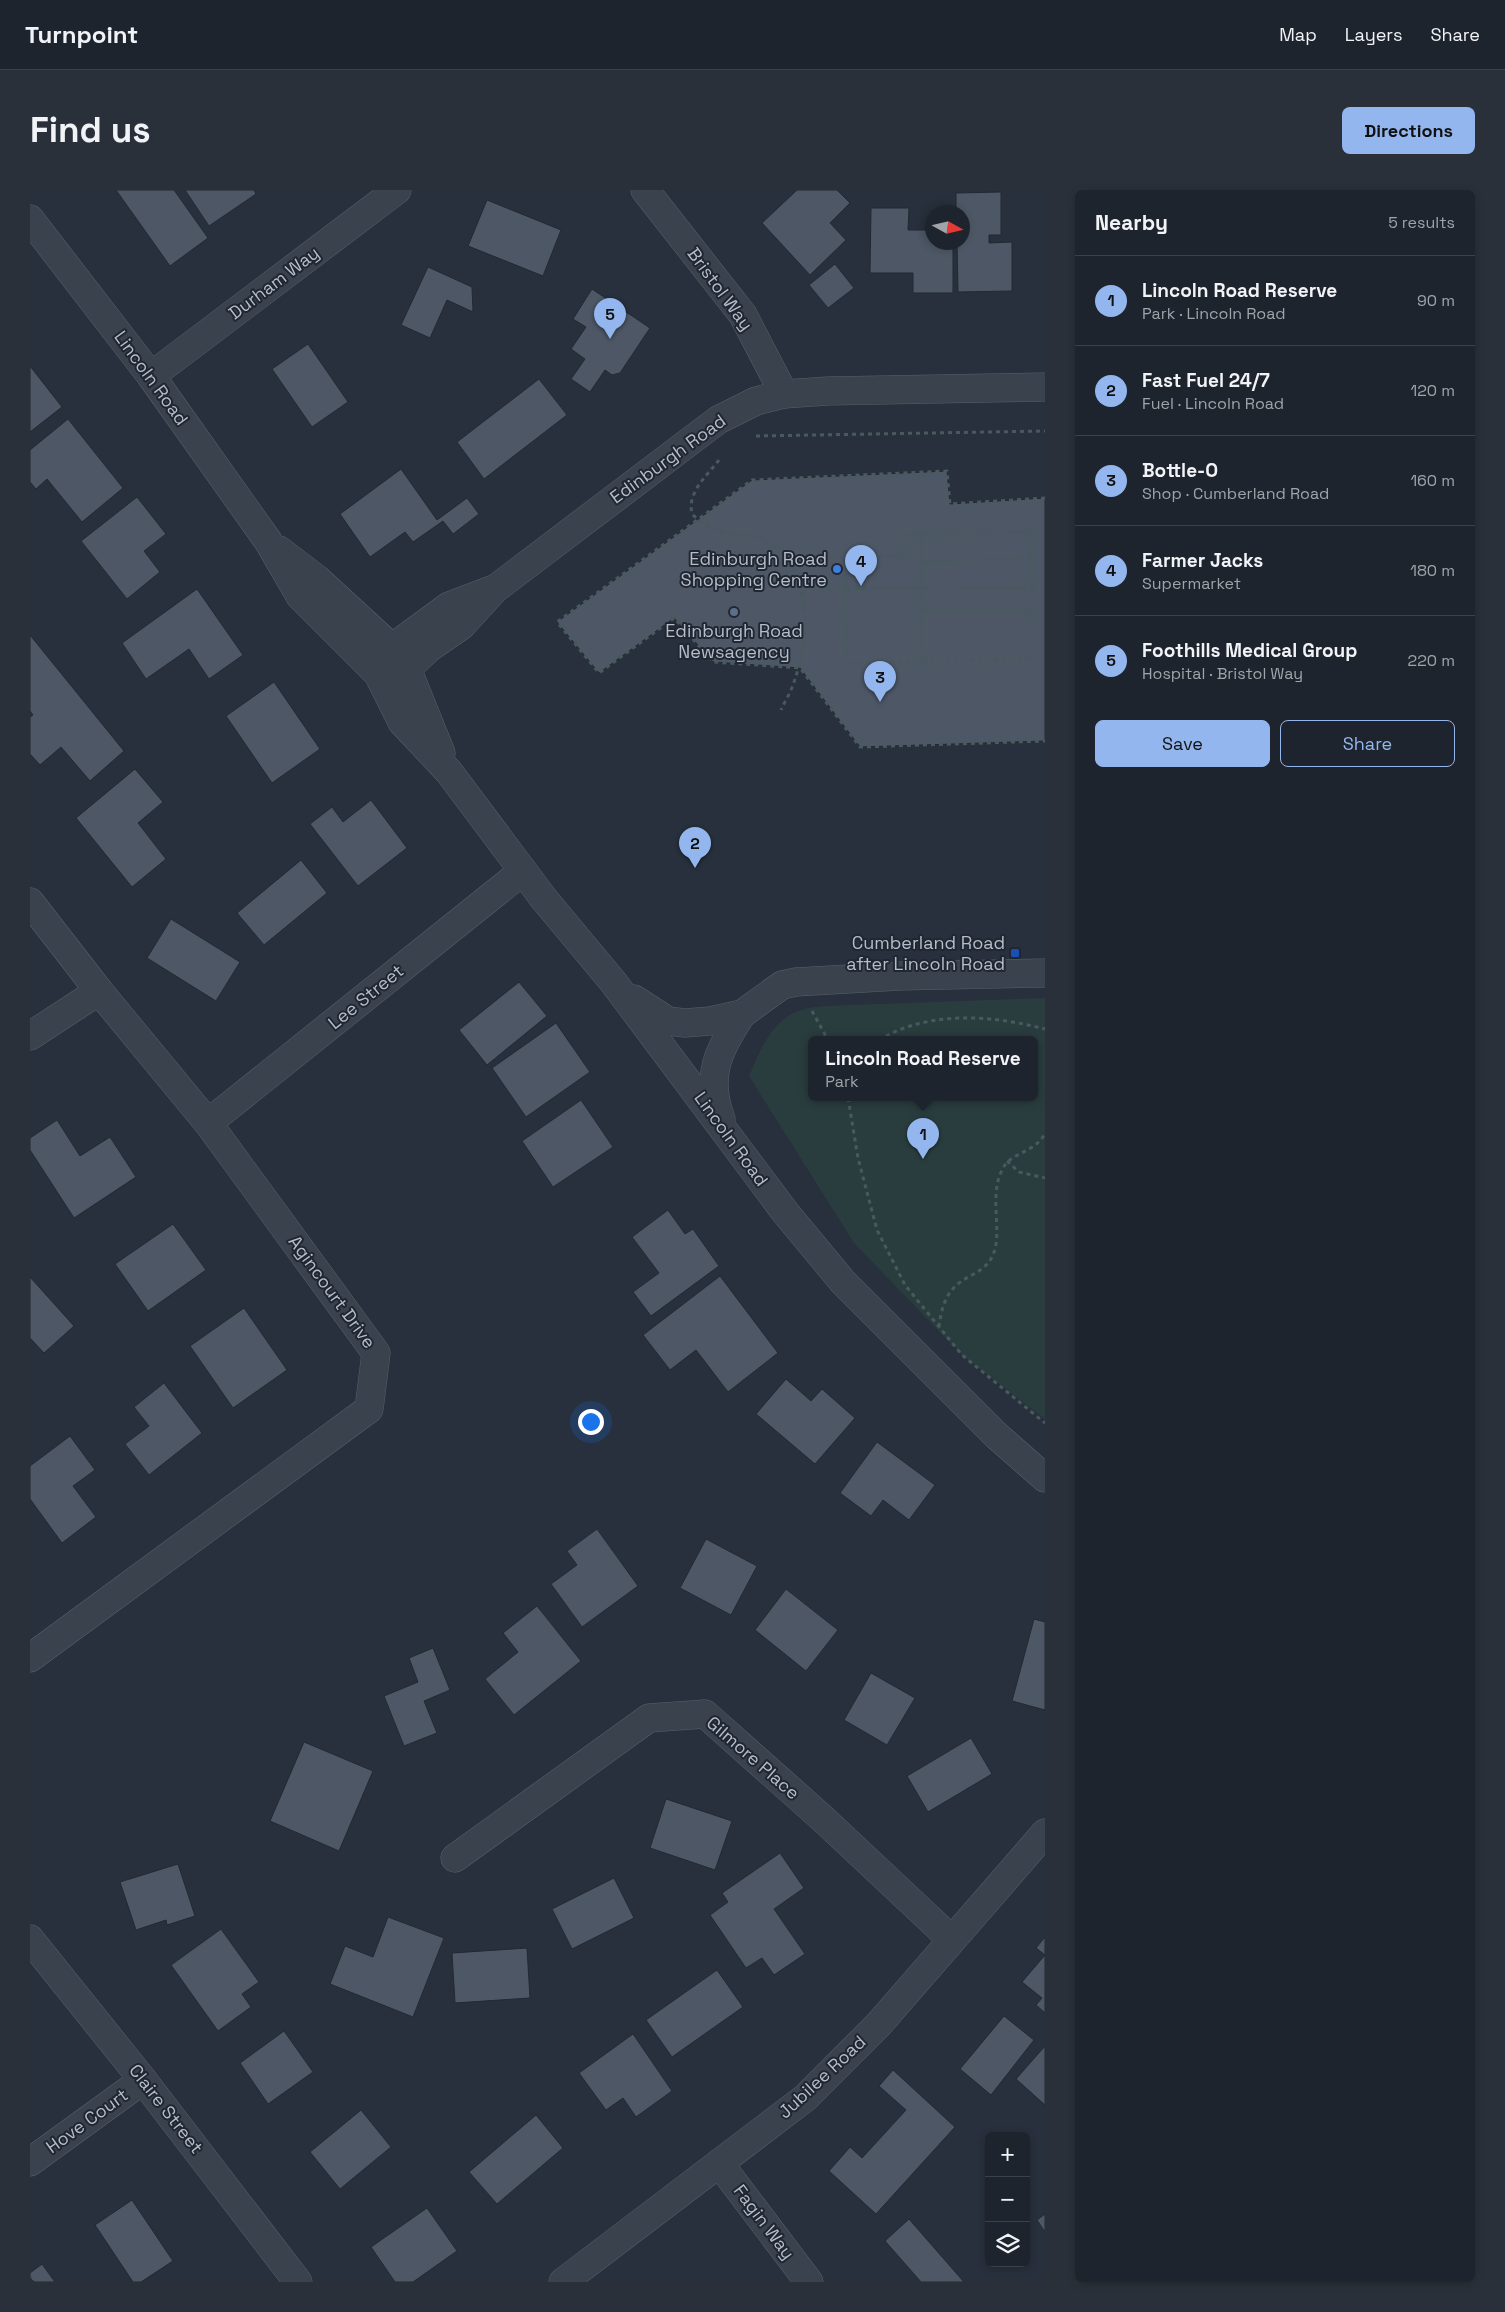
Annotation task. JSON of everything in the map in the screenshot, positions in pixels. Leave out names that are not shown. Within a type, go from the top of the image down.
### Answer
[{"type":"street","name":"Durham Way","points":[[151,376],[397,190]]},
{"type":"street","name":"Bristol Way","points":[[645,190],[743,315],[784,394]]},
{"type":"street","name":"Lincoln Road","points":[[30,219],[151,376],[268,541],[300,596],[378,674],[402,722],[449,772],[652,1034],[685,1069],[728,1136],[785,1212],[843,1282],[997,1436],[1045,1478]]},
{"type":"street","name":"Edinburgh Road","points":[[378,674],[400,658],[449,606],[495,589],[718,420],[756,401],[784,394],[828,391],[1045,387]]},
{"type":"street","name":"Lincoln Road","points":[[268,541],[317,579],[400,658],[449,772]]},
{"type":"street","name":"Lee Street","points":[[208,1123],[524,871]]},
{"type":"street","name":"Agincourt Drive","points":[[30,902],[99,991],[208,1123],[376,1353],[369,1409],[30,1658]]},
{"type":"street","points":[[685,1069],[699,1055],[717,1031],[782,985],[796,982],[900,976],[1045,974]]},
{"type":"street","points":[[614,984],[644,1008],[668,1021],[717,1031]]},
{"type":"street","points":[[30,1036],[99,991]]},
{"type":"street","points":[[717,1031],[715,1102],[728,1136]]},
{"type":"street","name":"Gilmore Place","points":[[455,1858],[649,1718],[705,1714],[822,1818],[951,1940]]},
{"type":"street","name":"Jubilee Road","points":[[563,2282],[805,2098],[879,2024],[1045,1833]]},
{"type":"street","name":"Claire Street","points":[[30,1938],[144,2080],[298,2282]]},
{"type":"street","name":"Hove Court","points":[[30,2162],[144,2080]]},
{"type":"street","name":"Fagin Way","points":[[719,2163],[808,2282]]},
{"type":"path","points":[[751,436],[1045,431]]},
{"type":"path","points":[[722,455],[692,495],[690,507],[692,514],[717,532],[766,540],[773,544],[792,564],[803,589],[805,617],[798,667],[794,683],[781,710]]},
{"type":"path","points":[[1045,498],[950,504],[948,471],[752,480],[557,622],[599,673],[674,618],[712,662],[798,667],[860,747],[1045,742]]},
{"type":"path","points":[[1031,532],[1032,558],[1033,659],[846,663],[845,557],[903,556],[903,534],[1031,532]]},
{"type":"path","points":[[921,661],[922,534]]},
{"type":"path","points":[[923,562],[1032,558]]},
{"type":"path","points":[[803,589],[1032,588]]},
{"type":"path","points":[[922,610],[1033,610]]},
{"type":"path","points":[[886,1036],[932,1020],[967,1017],[1021,1023],[1045,1029]]},
{"type":"path","points":[[848,1101],[858,1158],[877,1230],[905,1285],[962,1354],[1045,1423]]},
{"type":"path","points":[[939,1327],[944,1301],[952,1290],[959,1282],[981,1270],[992,1257],[996,1242],[996,1185],[1007,1161],[1031,1150],[1045,1134]]},
{"type":"path","points":[[1007,1161],[1020,1172],[1045,1178]]},
{"type":"shaded area","points":[[1045,998],[1045,1419],[962,1355],[854,1243],[749,1076],[763,1046],[775,1028],[792,1014],[811,1008]]},
{"type":"building","points":[[116,190],[174,190],[208,238],[170,266]]},
{"type":"building","points":[[185,190],[254,190],[256,194],[209,226]]},
{"type":"building","points":[[797,190],[837,190],[850,203],[830,223],[846,240],[810,275],[762,223]]},
{"type":"building","points":[[1001,192],[1001,235],[989,235],[989,243],[1012,242],[1012,291],[958,292],[957,250],[970,250],[970,205],[956,205],[956,193]]},
{"type":"building","points":[[487,200],[561,230],[543,276],[468,246]]},
{"type":"building","points":[[871,208],[909,208],[908,230],[925,230],[925,250],[953,250],[953,293],[913,293],[913,273],[870,273]]},
{"type":"building","points":[[835,264],[854,288],[828,308],[809,285]]},
{"type":"building","points":[[428,267],[472,287],[473,312],[447,300],[430,338],[401,325]]},
{"type":"building","points":[[592,289],[650,328],[620,373],[612,375],[605,370],[590,392],[571,379],[585,359],[571,349],[586,327],[573,319]]},
{"type":"building","points":[[308,344],[348,402],[312,427],[272,369]]},
{"type":"building","points":[[30,366],[62,407],[30,432]]},
{"type":"building","points":[[539,379],[567,415],[484,479],[457,442]]},
{"type":"building","points":[[68,419],[123,488],[82,522],[47,479],[36,489],[30,482],[30,450]]},
{"type":"building","points":[[401,469],[437,520],[467,498],[479,514],[453,534],[443,521],[413,542],[405,532],[370,557],[340,514]]},
{"type":"building","name":"Edinburgh Road Shopping Centre","points":[[947,471],[950,504],[1045,498],[1045,741],[860,747],[800,668],[713,662],[674,618],[599,673],[557,622],[752,480]]},
{"type":"building","points":[[137,497],[166,534],[144,551],[160,572],[127,599],[81,541]]},
{"type":"building","points":[[197,589],[243,655],[209,679],[189,649],[146,679],[122,643]]},
{"type":"building","points":[[30,635],[124,751],[90,781],[61,747],[40,765],[30,754],[30,717],[33,715],[30,711]]},
{"type":"building","points":[[274,682],[320,749],[272,783],[226,716]]},
{"type":"building","points":[[135,769],[163,802],[138,823],[166,859],[132,887],[76,818]]},
{"type":"building","points":[[371,800],[407,848],[358,886],[310,824],[332,807],[343,822]]},
{"type":"building","points":[[301,860],[327,893],[264,945],[237,913]]},
{"type":"building","points":[[171,919],[240,962],[216,1001],[147,958]]},
{"type":"building","points":[[519,982],[547,1016],[487,1065],[459,1030]]},
{"type":"building","points":[[556,1023],[590,1072],[526,1117],[492,1068]]},
{"type":"building","points":[[581,1100],[613,1147],[553,1187],[522,1141]]},
{"type":"building","points":[[57,1120],[80,1156],[110,1137],[136,1177],[74,1218],[30,1150],[30,1138]]},
{"type":"building","points":[[668,1210],[685,1234],[693,1229],[719,1266],[651,1316],[633,1292],[659,1273],[632,1237]]},
{"type":"building","points":[[173,1224],[206,1270],[148,1311],[115,1264]]},
{"type":"building","points":[[720,1276],[778,1353],[728,1392],[696,1350],[670,1370],[643,1335]]},
{"type":"building","points":[[30,1277],[74,1326],[44,1353],[30,1338]]},
{"type":"building","points":[[244,1308],[287,1370],[233,1408],[190,1346]]},
{"type":"building","points":[[786,1379],[811,1401],[822,1389],[855,1418],[815,1464],[756,1414]]},
{"type":"building","points":[[164,1383],[202,1433],[149,1475],[125,1444],[149,1426],[134,1407]]},
{"type":"building","points":[[70,1436],[95,1470],[73,1486],[96,1517],[62,1543],[30,1499],[30,1466]]},
{"type":"building","points":[[877,1442],[935,1485],[909,1520],[883,1500],[871,1516],[840,1493]]},
{"type":"building","points":[[597,1529],[638,1586],[582,1627],[551,1584],[577,1565],[567,1551]]},
{"type":"building","points":[[706,1539],[757,1566],[731,1615],[680,1588]]},
{"type":"building","points":[[786,1589],[838,1630],[806,1671],[755,1630]]},
{"type":"building","points":[[537,1606],[581,1661],[514,1715],[485,1679],[518,1652],[503,1633]]},
{"type":"building","points":[[1034,1619],[1045,1622],[1045,1710],[1012,1701]]},
{"type":"building","points":[[433,1648],[450,1690],[424,1701],[437,1733],[404,1746],[384,1696],[418,1682],[409,1658]]},
{"type":"building","points":[[871,1673],[915,1698],[887,1745],[844,1720]]},
{"type":"building","points":[[971,1738],[992,1774],[928,1812],[907,1776]]},
{"type":"building","points":[[304,1742],[373,1771],[339,1851],[270,1821]]},
{"type":"building","points":[[666,1799],[732,1821],[715,1870],[650,1848]]},
{"type":"building","points":[[780,1853],[804,1888],[774,1909],[805,1954],[774,1975],[762,1958],[746,1968],[710,1915],[728,1902],[722,1893]]},
{"type":"building","points":[[178,1864],[195,1916],[167,1925],[166,1920],[136,1930],[120,1882]]},
{"type":"building","points":[[614,1878],[634,1918],[572,1949],[552,1909]]},
{"type":"building","points":[[388,1917],[444,1938],[413,2017],[330,1984],[345,1946],[373,1957]]},
{"type":"building","points":[[221,1929],[259,1982],[242,1994],[251,2007],[218,2031],[171,1965]]},
{"type":"building","points":[[1045,1937],[1045,1955],[1036,1948]]},
{"type":"building","points":[[527,1948],[530,1998],[455,2003],[452,1953]]},
{"type":"building","points":[[1045,1955],[1045,2013],[1036,2005],[1042,1998],[1022,1982]]},
{"type":"building","points":[[717,1970],[743,2007],[672,2057],[646,2020]]},
{"type":"building","points":[[1004,2016],[1034,2040],[991,2095],[960,2069]]},
{"type":"building","points":[[284,2031],[313,2072],[268,2104],[240,2063]]},
{"type":"building","points":[[633,2034],[672,2091],[636,2117],[623,2098],[606,2110],[579,2073]]},
{"type":"building","points":[[1045,2046],[1045,2105],[1016,2079]]},
{"type":"building","points":[[893,2070],[955,2127],[876,2214],[829,2171],[850,2147],[862,2158],[906,2110],[879,2086]]},
{"type":"building","points":[[361,2110],[391,2147],[340,2189],[310,2152]]},
{"type":"building","points":[[536,2115],[563,2148],[497,2204],[469,2172]]},
{"type":"building","points":[[132,2200],[173,2261],[141,2282],[133,2282],[95,2225]]},
{"type":"building","points":[[427,2208],[457,2251],[413,2282],[395,2282],[371,2247]]},
{"type":"building","points":[[1045,2214],[1045,2232],[1037,2220]]},
{"type":"building","points":[[909,2219],[964,2282],[921,2282],[885,2241]]},
{"type":"building","points":[[42,2264],[55,2282],[30,2282],[30,2273]]},
{"type":"place","name":"Foothills Medical Group","points":[[610,339]]},
{"type":"place","name":"Edinburgh Road Shopping Centre","points":[[837,569]]},
{"type":"place","name":"Farmer Jacks","points":[[861,586]]},
{"type":"place","name":"Edinburgh Road Newsagency","points":[[734,612]]},
{"type":"place","name":"Bottle-O","points":[[880,702]]},
{"type":"place","name":"Fast Fuel 24/7","points":[[695,868]]},
{"type":"place","name":"Cumberland Road after Lincoln Road","points":[[1015,953]]},
{"type":"place","name":"Lincoln Road Reserve","points":[[923,1159]]}]
